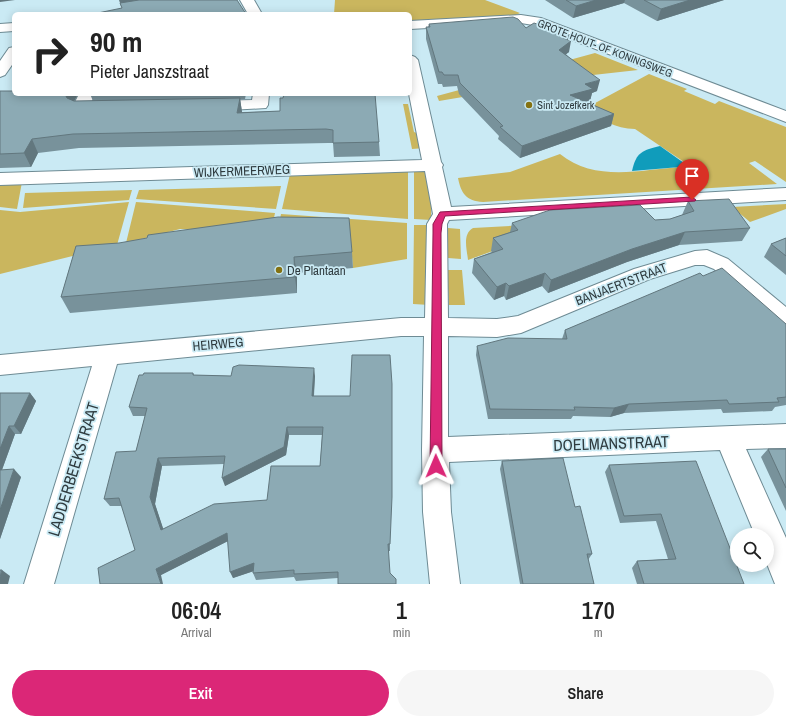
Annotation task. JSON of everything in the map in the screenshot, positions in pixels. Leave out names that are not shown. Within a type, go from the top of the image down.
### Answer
[{"type":"street","points":[[247,0],[254,12]]},
{"type":"street","name":"GROTE HOUT- OF KONINGSWEG","points":[[413,25],[521,19],[536,21],[786,117]]},
{"type":"street","points":[[0,28],[12,27]]},
{"type":"street","points":[[0,72],[12,54]]},
{"type":"street","points":[[412,69],[434,165],[443,214],[437,224],[436,450],[437,512],[445,584]]},
{"type":"street","points":[[86,96],[80,108],[119,108]]},
{"type":"street","points":[[197,106],[260,105],[261,96]]},
{"type":"street","name":"WIJKERMEERWEG","points":[[0,179],[434,165]]},
{"type":"street","points":[[443,214],[786,194]]},
{"type":"street","name":"BANJAERTSTRAAT","points":[[437,317],[497,328],[520,324],[642,274],[695,258],[707,257],[721,264],[786,320]]},
{"type":"street","name":"HEIRWEG","points":[[0,365],[401,327],[437,317]]},
{"type":"street","name":"LADDERBEEKSTRAAT","points":[[39,584],[107,355]]},
{"type":"street","name":"DOELMANSTRAAT","points":[[436,450],[786,436]]},
{"type":"street","points":[[728,438],[786,573]]},
{"type":"shaded area","points":[[335,0],[485,0],[520,13],[516,15],[412,21],[412,12],[334,12]]},
{"type":"shaded area","points":[[595,53],[638,70],[593,75],[439,101],[437,96]]},
{"type":"shaded area","points":[[649,74],[687,89],[684,91],[715,104],[719,101],[786,127],[786,182],[755,161],[749,163],[777,184],[483,202],[468,198],[463,192],[458,178],[510,172],[560,154],[573,163],[602,171],[633,172],[680,167],[684,162],[635,129],[628,129],[602,120],[584,109]]},
{"type":"shaded area","points":[[403,104],[408,104],[414,132],[422,135],[425,148],[412,149]]},
{"type":"shaded area","points":[[408,169],[408,219],[282,209],[290,174]]},
{"type":"shaded area","points":[[414,169],[424,170],[432,179],[431,220],[414,219]]},
{"type":"shaded area","points":[[22,182],[17,209],[0,207],[0,183]]},
{"type":"shaded area","points":[[281,186],[276,209],[136,199],[139,190]]},
{"type":"shaded area","points":[[132,190],[129,200],[23,208],[25,193]]},
{"type":"shaded area","points":[[129,202],[117,245],[0,274],[0,210],[20,212]]},
{"type":"shaded area","points":[[136,202],[275,213],[271,233],[180,229],[126,243]]},
{"type":"shaded area","points":[[786,204],[786,209],[750,222],[732,207]]},
{"type":"shaded area","points":[[281,214],[407,223],[407,259],[353,268],[350,234],[277,234]]},
{"type":"shaded area","points":[[546,224],[515,243],[468,260],[466,238],[467,234],[473,228]]},
{"type":"shaded area","points":[[414,225],[431,225],[430,305],[413,304]]},
{"type":"shaded area","points":[[448,228],[460,229],[461,259],[448,258]]},
{"type":"shaded area","points":[[447,270],[462,270],[465,305],[449,305]]},
{"type":"water","points":[[660,146],[684,163],[680,167],[632,171],[638,156],[641,153]]},
{"type":"building","points":[[139,0],[237,0],[245,12],[103,12],[122,8],[120,3]]},
{"type":"building","points":[[566,0],[596,0],[576,6]]},
{"type":"building","points":[[644,0],[690,0],[661,9]]},
{"type":"building","points":[[513,17],[518,19],[526,28],[534,23],[570,35],[563,38],[571,41],[559,50],[600,80],[585,84],[593,89],[570,95],[614,114],[522,146],[500,127],[503,126],[460,83],[458,75],[444,75],[442,72],[439,72],[426,27],[430,27],[429,24]]},
{"type":"building","points":[[0,91],[12,91],[12,96],[66,96],[74,101],[240,98],[237,113],[280,111],[280,98],[283,98],[284,96],[375,96],[379,142],[333,143],[333,130],[326,129],[73,134],[32,139],[24,153],[0,154]]},
{"type":"building","points":[[729,199],[750,228],[685,232],[632,249],[551,280],[545,273],[509,286],[506,283],[497,287],[474,259],[503,249],[493,238],[518,230],[512,223],[550,210],[640,205],[655,220],[670,219],[694,211],[688,201]]},
{"type":"building","points":[[278,217],[349,218],[352,252],[294,257],[295,277],[61,297],[76,246],[119,243],[147,238],[148,235]]},
{"type":"building","points":[[786,238],[786,256],[771,244]]},
{"type":"building","points":[[722,268],[786,324],[786,397],[777,398],[779,402],[729,404],[727,400],[629,404],[614,408],[574,407],[575,410],[490,409],[477,346],[508,338],[567,339],[565,330],[700,273],[703,276]]},
{"type":"building","points":[[352,355],[390,355],[392,384],[392,497],[390,544],[388,544],[390,573],[396,579],[396,584],[338,584],[338,572],[294,574],[294,570],[253,573],[254,563],[230,572],[227,533],[156,569],[161,584],[100,584],[98,568],[135,550],[119,498],[104,499],[116,452],[136,451],[147,408],[129,407],[139,375],[143,375],[144,373],[193,373],[193,375],[231,376],[233,367],[239,365],[314,368],[312,396],[350,396]],"holes":[[[287,427],[323,427],[320,466],[271,466],[267,500],[214,504],[161,530],[150,497],[158,458],[225,456],[222,478],[284,447]]]},
{"type":"building","points":[[0,393],[30,393],[14,426],[9,426],[0,449]]},
{"type":"building","points":[[768,449],[786,449],[786,488]]},
{"type":"building","points":[[563,458],[575,507],[580,506],[592,554],[587,554],[594,584],[523,584],[502,461]]},
{"type":"building","points":[[696,461],[730,548],[730,572],[739,572],[744,584],[644,584],[637,561],[676,559],[661,514],[624,516],[609,465]]},
{"type":"building","points":[[14,469],[0,510],[0,470]]},
{"type":"place","name":"Sint Jozefkerk","points":[[529,105]]},
{"type":"place","name":"De Plantaan","points":[[279,270]]},
{"type":"route","points":[[436,466],[436,328],[438,307],[437,224],[443,214],[692,200]]}]
